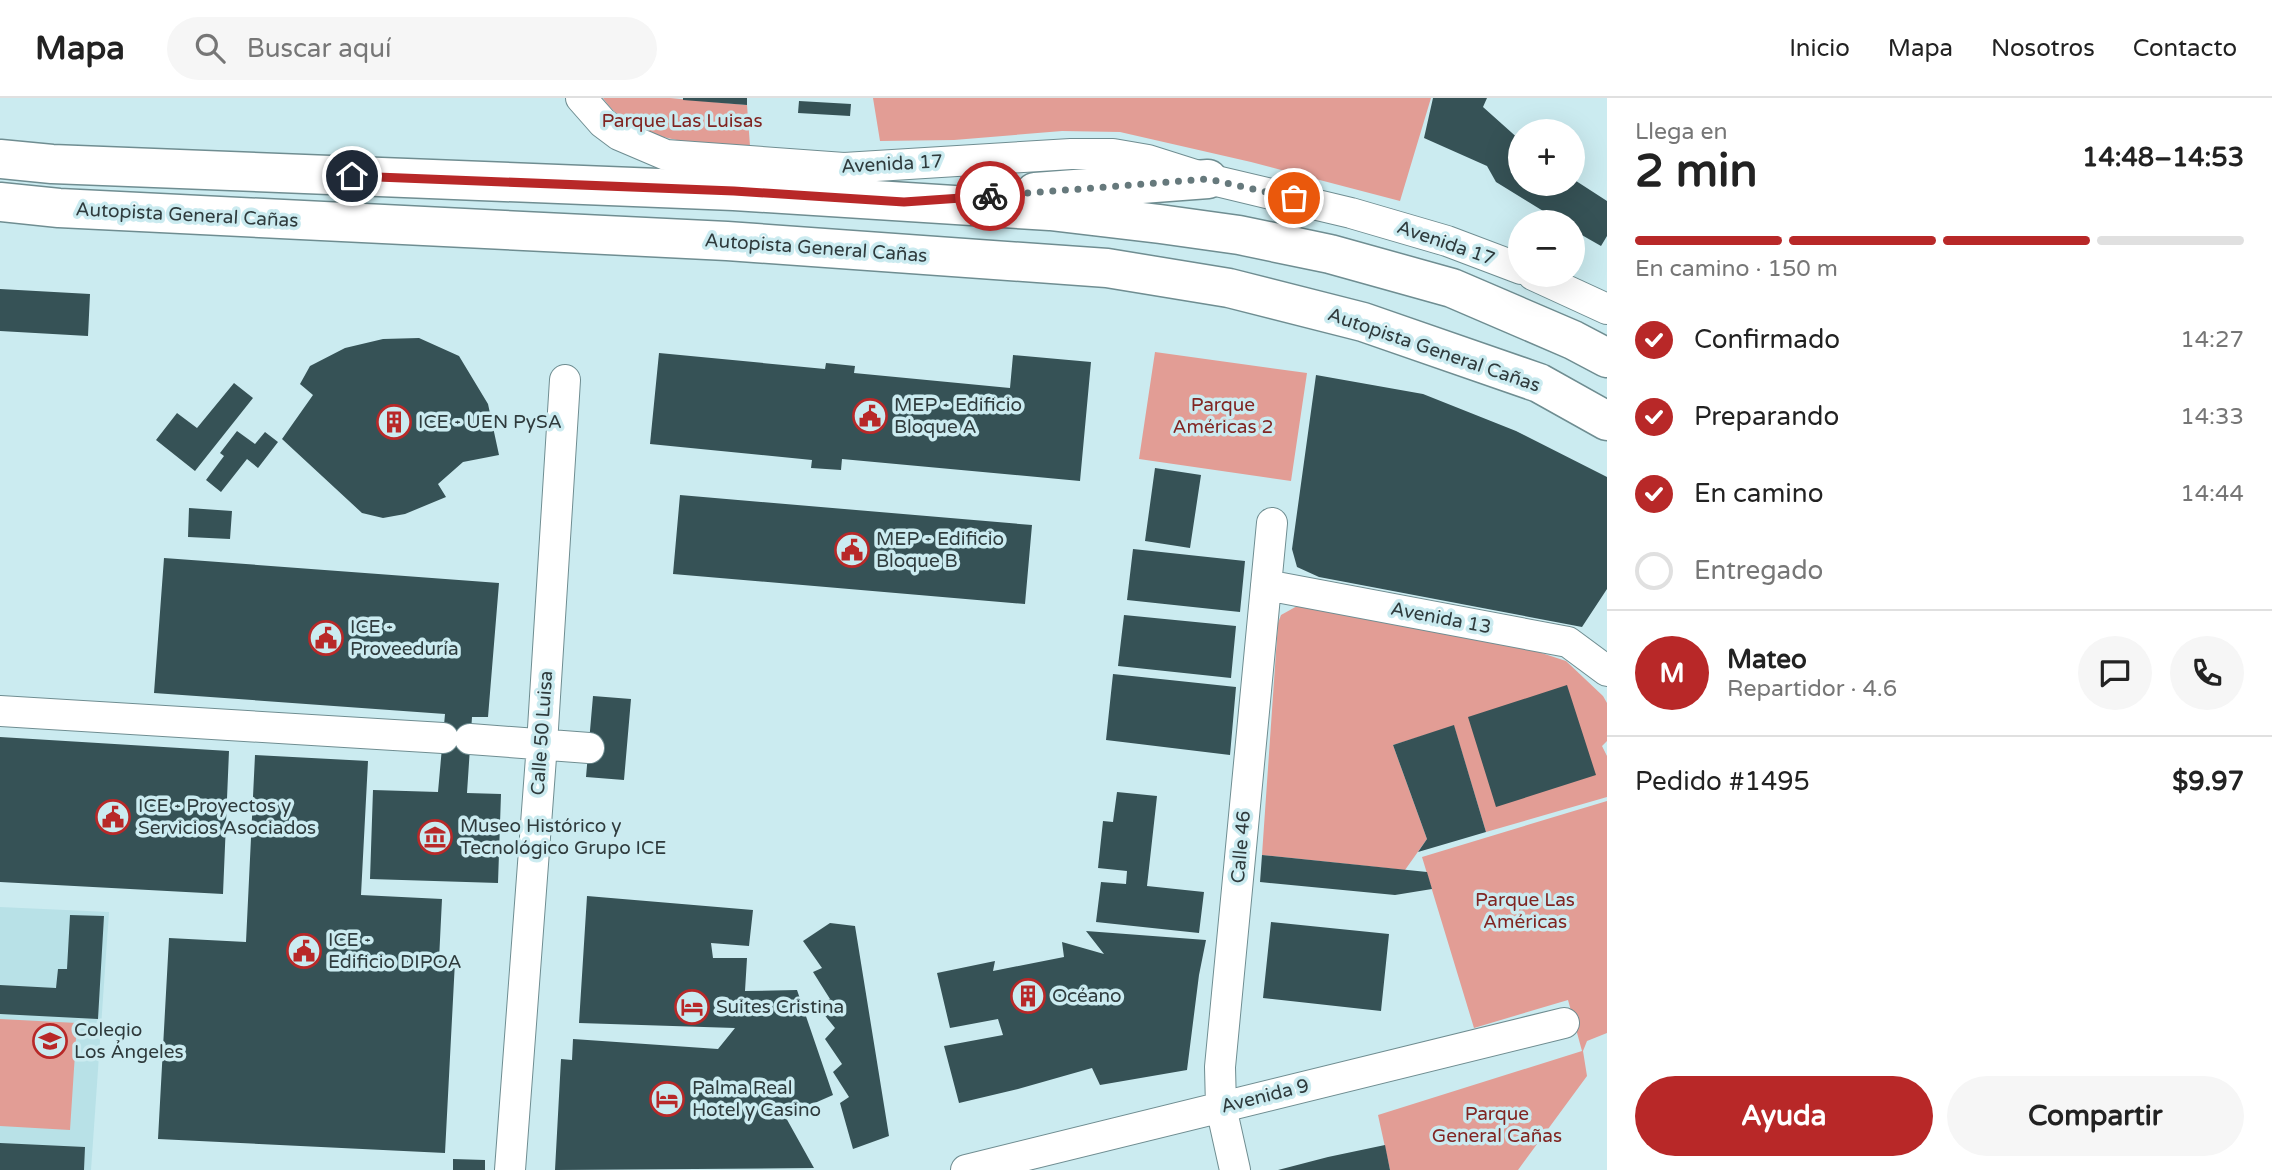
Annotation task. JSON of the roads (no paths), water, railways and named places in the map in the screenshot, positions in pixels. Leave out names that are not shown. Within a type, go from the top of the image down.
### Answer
[{"type":"highway","points":[[0,159],[66,165],[734,191],[1050,211],[1160,223],[1239,235],[1330,254],[1452,288],[1573,340],[1607,358]]},
{"type":"highway","points":[[904,202],[1208,179]]},
{"type":"highway","name":"Autopista General Cañas","points":[[0,202],[59,208],[727,241],[1107,268],[1229,288],[1363,322],[1539,383],[1607,421]]},
{"type":"street","name":"Avenida 17","points":[[581,98],[603,123],[619,135],[666,155],[844,168],[1072,153],[1113,154],[1148,160],[1208,179],[1351,213],[1447,241],[1508,264]]},
{"type":"street","points":[[1559,287],[1607,309]]},
{"type":"street","name":"Calle 50 Luisa","points":[[510,1170],[542,744],[565,380]]},
{"type":"street","name":"Calle 46","points":[[1235,1170],[1221,1107],[1220,1067],[1272,523]]},
{"type":"street","name":"Avenida 13","points":[[1266,585],[1568,642],[1607,671]]},
{"type":"street","points":[[0,711],[589,748]]},
{"type":"street","name":"Avenida 9","points":[[966,1170],[1564,1023]]},
{"type":"place","name":"MEP - Edificio Bloque A","points":[[870,416]]},
{"type":"place","name":"ICE - UEN PySA","points":[[394,422]]},
{"type":"place","name":"MEP - Edificio Bloque B","points":[[852,550]]},
{"type":"place","name":"ICE - Proveeduría","points":[[326,638]]},
{"type":"place","name":"ICE - Proyectos y Servicios Asociados","points":[[113,817]]},
{"type":"place","name":"Museo Histórico y Tecnológico Grupo ICE","points":[[435,837]]},
{"type":"place","name":"ICE - Edificio DIPOA","points":[[304,951]]},
{"type":"place","name":"Océano","points":[[1028,996]]},
{"type":"place","name":"Suites Cristina","points":[[692,1007]]},
{"type":"place","name":"Colegio Los Ángeles","points":[[50,1041]]},
{"type":"place","name":"Palma Real Hotel y Casino","points":[[667,1099]]},
{"type":"park label","name":"Parque Las Luisas","points":[[682,121]]},
{"type":"park label","name":"Parque Américas 2","points":[[1223,416]]},
{"type":"park label","name":"Parque Las Américas","points":[[1525,911]]},
{"type":"park label","name":"Parque General Cañas","points":[[1497,1125]]}]
